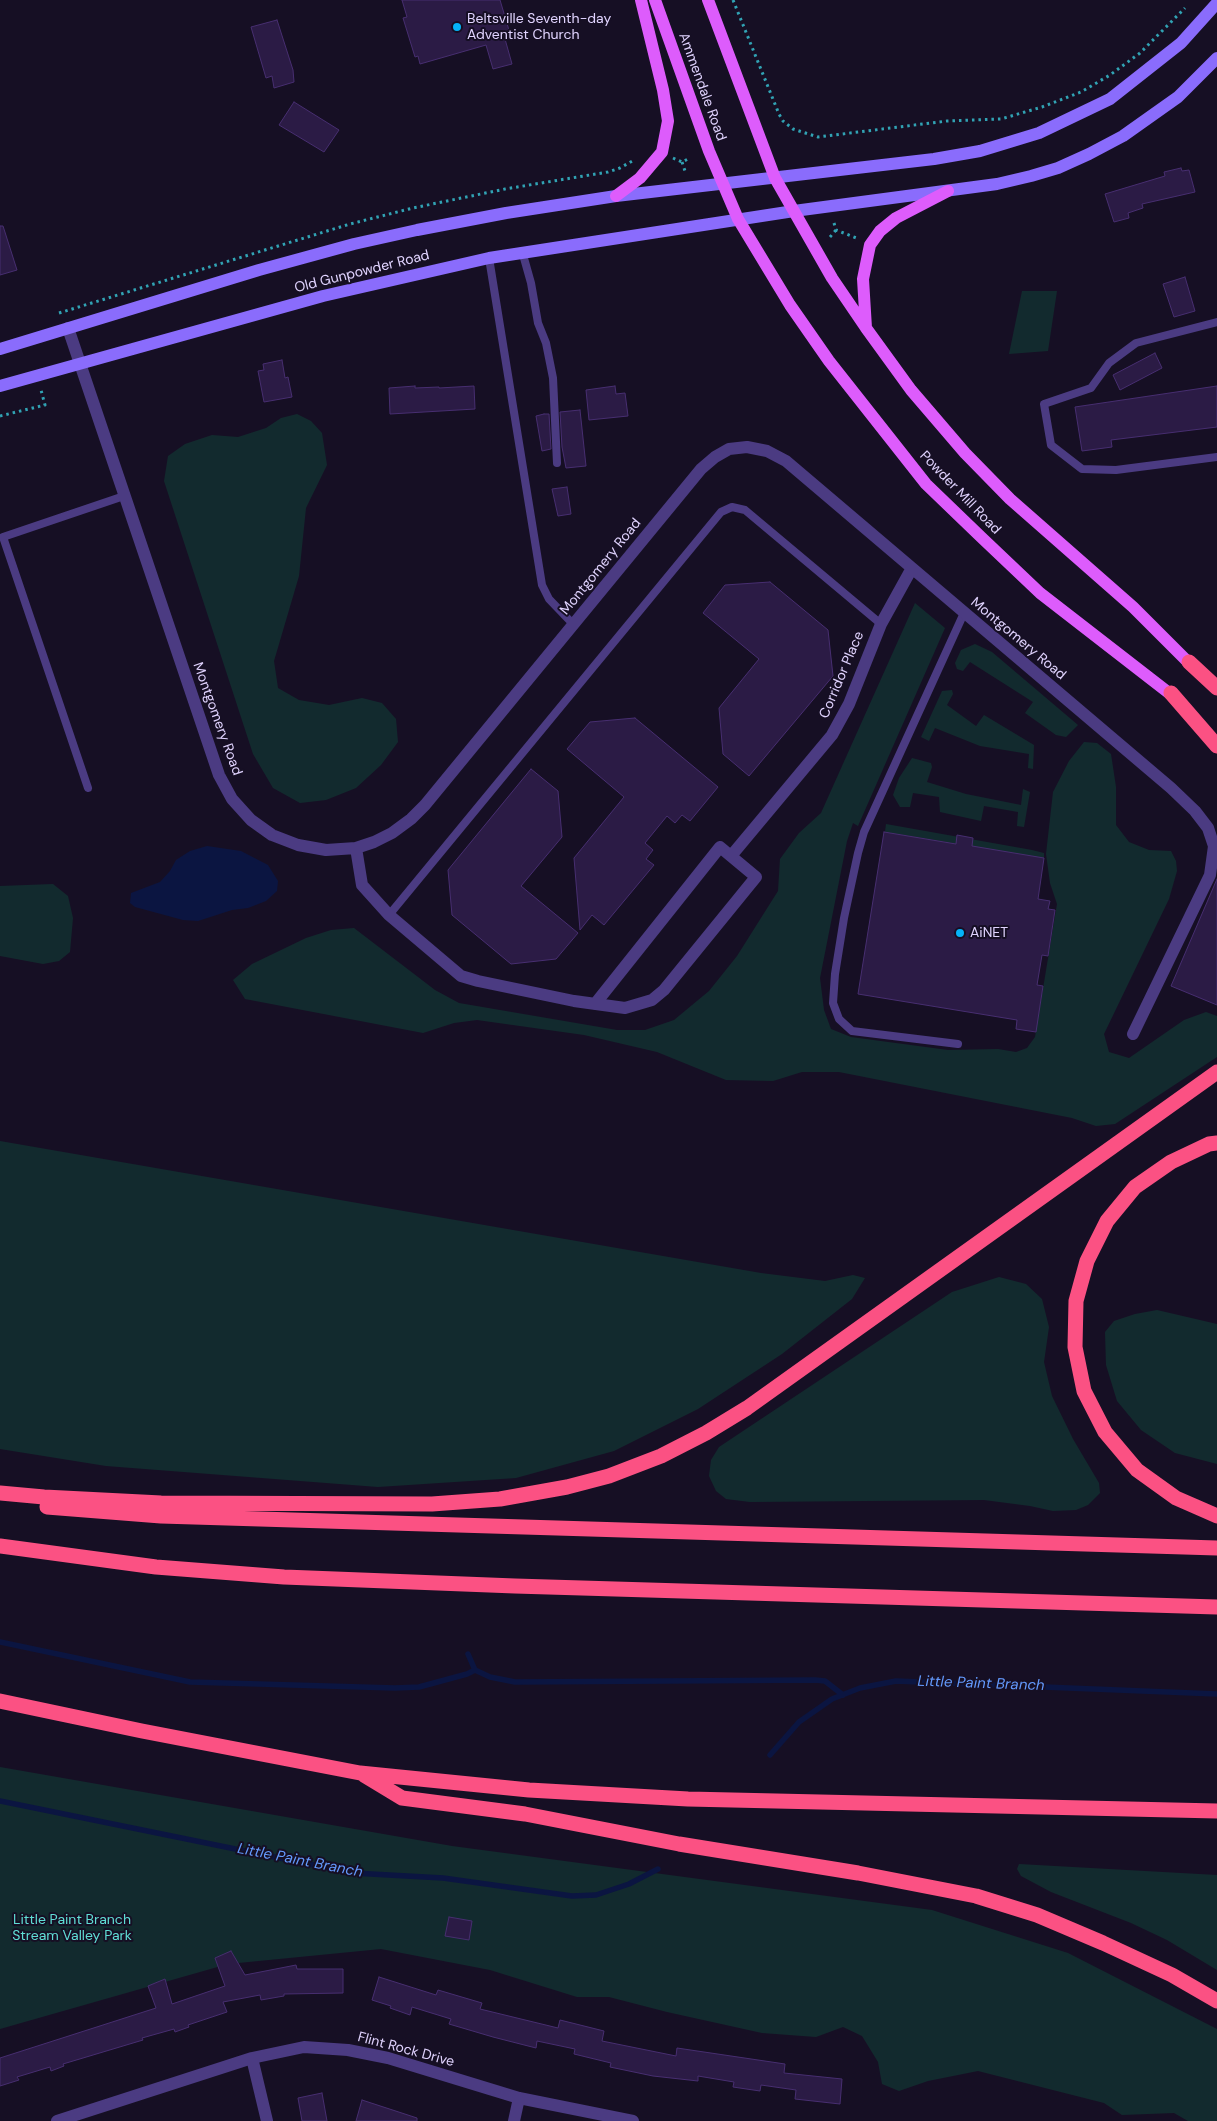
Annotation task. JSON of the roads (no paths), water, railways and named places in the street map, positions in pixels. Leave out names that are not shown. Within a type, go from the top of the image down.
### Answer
[{"type":"highway","points":[[1189,662],[1217,688]]},
{"type":"highway","points":[[1171,693],[1217,746]]},
{"type":"highway","points":[[0,1493],[162,1503],[432,1504],[500,1499],[567,1487],[609,1476],[661,1456],[706,1433],[747,1408],[1217,1072]]},
{"type":"highway","points":[[1217,1143],[1209,1144],[1171,1162],[1135,1187],[1107,1220],[1087,1261],[1076,1300],[1075,1347],[1084,1391],[1105,1432],[1145,1476],[1176,1498],[1217,1516]]},
{"type":"highway","points":[[0,1500],[42,1507],[160,1516],[1217,1548]]},
{"type":"highway","points":[[0,1546],[156,1567],[284,1577],[515,1586],[1217,1607]]},
{"type":"highway","points":[[0,1701],[142,1731],[360,1773],[530,1790],[688,1799],[1217,1812]]},
{"type":"highway","points":[[360,1773],[402,1798],[525,1814],[679,1844],[858,1873],[976,1896],[1038,1915],[1103,1942],[1172,1975],[1217,2001]]},
{"type":"main road","points":[[616,196],[640,178],[662,152],[668,121],[663,90],[641,0]]},
{"type":"main road","name":"Ammendale Road","points":[[655,0],[721,184]]},
{"type":"main road","points":[[708,0],[775,178],[832,278],[911,390],[965,453],[1010,499],[1133,607],[1189,662],[1217,694]]},
{"type":"main road","points":[[721,184],[934,159],[980,151],[1039,133],[1110,99],[1181,43],[1217,3]]},
{"type":"main road","points":[[738,219],[997,184],[1058,168],[1123,136],[1153,116],[1178,97],[1217,58]]},
{"type":"main road","name":"Old Gunpowder Road","points":[[0,349],[259,270],[354,244],[506,214],[616,196],[721,184]]},
{"type":"main road","name":"Powder Mill Road","points":[[721,184],[738,219],[790,305],[872,418],[926,484],[1040,592],[1171,693],[1217,736]]},
{"type":"main road","points":[[866,328],[863,280],[870,245],[880,231],[896,218],[948,191]]},
{"type":"main road","name":"Old Gunpowder Road","points":[[0,386],[324,296],[489,258],[522,251],[738,219]]},
{"type":"street","name":"Montgomery Road","points":[[68,328],[219,775],[232,799],[252,820],[266,830],[298,845],[326,850],[356,848],[392,833],[426,805],[701,469],[715,457],[729,449],[747,447],[767,450],[786,461],[1171,788],[1195,811],[1208,828],[1214,846],[1210,875],[1133,1034]]},
{"type":"street","name":"Corridor Place","points":[[731,856],[832,735],[848,704],[881,624],[912,568]]},
{"type":"street","points":[[356,848],[362,885],[389,916],[461,976],[574,1001],[595,1004],[625,1008],[638,1006],[652,1000],[664,990],[756,877],[720,847],[595,1004]]},
{"type":"street","name":"Flint Rock Drive","points":[[61,2120],[252,2058],[304,2047],[348,2050],[388,2058],[519,2098],[633,2121]]},
{"type":"street","points":[[252,2058],[267,2121]]},
{"type":"street","points":[[514,2121],[519,2098]]},
{"type":"lane","points":[[522,251],[531,283],[538,323],[546,342],[553,378],[557,463]]},
{"type":"lane","points":[[489,258],[542,585],[549,599],[573,624]]},
{"type":"lane","points":[[1217,322],[1136,344],[1109,363],[1091,388],[1044,404],[1051,445],[1082,469],[1116,470],[1217,457]]},
{"type":"lane","points":[[88,788],[2,537],[124,496]]},
{"type":"lane","points":[[389,916],[721,512],[732,506],[744,510],[881,624]]},
{"type":"lane","points":[[958,1044],[852,1031],[839,1019],[833,1003],[835,974],[844,918],[864,832],[964,613]]},
{"type":"waterway","points":[[0,1642],[190,1682],[395,1688],[419,1687],[467,1674],[475,1670]]},
{"type":"waterway","points":[[468,1654],[475,1670],[490,1677],[515,1682],[815,1680],[825,1681],[843,1695]]},
{"type":"waterway","name":"Little Paint Branch","points":[[770,1755],[799,1722],[832,1699],[860,1688],[896,1681],[1217,1694]]},
{"type":"waterway","name":"Little Paint Branch","points":[[0,1801],[353,1873],[443,1878],[572,1896],[596,1895],[629,1884],[658,1869]]},
{"type":"place","name":"Beltsville Seventh-day Adventist Church","points":[[457,27]]},
{"type":"place","name":"AiNET","points":[[960,933]]},
{"type":"park label","name":"Little Paint Branch Stream Valley Park","points":[[72,1928]]}]
